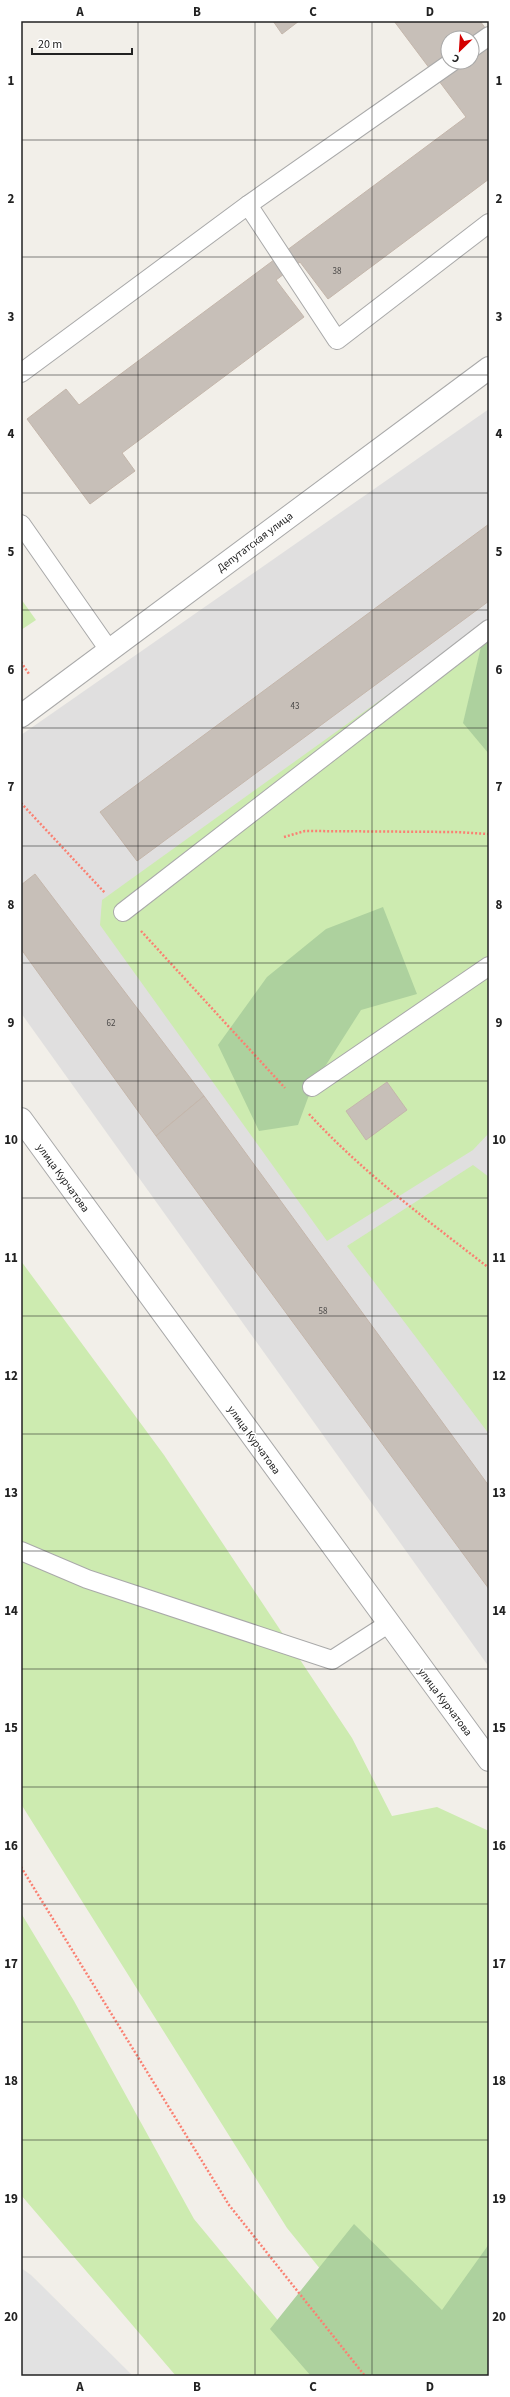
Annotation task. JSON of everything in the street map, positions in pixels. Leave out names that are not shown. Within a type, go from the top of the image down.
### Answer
[{"type":"street","name":"Депутатская улица","points":[[21,716],[489,368]]},
{"type":"street","name":"улица Курчатова","points":[[21,1119],[388,1624],[487,1752]]},
{"type":"lane","points":[[480,42],[489,36]]},
{"type":"lane","points":[[21,373],[248,205],[441,70]]},
{"type":"lane","points":[[248,205],[337,340],[489,223]]},
{"type":"lane","points":[[21,524],[109,650]]},
{"type":"lane","points":[[123,912],[489,629]]},
{"type":"lane","points":[[312,1087],[489,966]]},
{"type":"lane","points":[[21,1551],[87,1579],[332,1660],[388,1624]]},
{"type":"path","points":[[21,803],[289,1092]]},
{"type":"path","points":[[284,837],[306,831],[455,832],[489,834]]},
{"type":"path","points":[[305,1109],[343,1148],[424,1218],[489,1268]]},
{"type":"path","points":[[21,1867],[229,2205],[365,2376]]},
{"type":"shaded area","points":[[489,409],[489,1667],[21,1013],[21,735]]},
{"type":"shaded area","points":[[21,2268],[31,2275],[133,2376],[21,2376]]},
{"type":"green space","points":[[21,599],[36,620],[21,630]]},
{"type":"green space","points":[[489,622],[489,1133],[473,1150],[327,1241],[100,925],[102,900]]},
{"type":"green space","points":[[489,635],[489,754],[463,723],[483,638]]},
{"type":"green space","points":[[383,907],[417,994],[361,1010],[312,1087],[298,1125],[259,1131],[218,1045],[267,977],[326,929]]},
{"type":"green space","points":[[473,1165],[489,1177],[489,1434],[347,1246]]},
{"type":"green space","points":[[21,1261],[164,1455],[352,1738],[392,1816],[437,1807],[489,1831],[489,2376],[407,2376],[287,2228],[21,1804]]},
{"type":"green space","points":[[21,1913],[74,2001],[194,2219],[324,2376],[176,2376],[21,2195]]},
{"type":"green space","points":[[354,2224],[442,2310],[489,2244],[489,2376],[311,2376],[270,2329]]},
{"type":"building","points":[[273,21],[299,21],[282,34]]},
{"type":"building","points":[[394,21],[480,21],[489,33],[489,179],[328,299],[300,262],[276,280],[304,317],[122,453],[135,471],[90,504],[27,419],[66,389],[79,405],[466,117]]},
{"type":"building","points":[[489,524],[489,601],[137,861],[100,812]]},
{"type":"building","points":[[35,874],[204,1096],[156,1136],[21,949],[21,885]]},
{"type":"building","points":[[387,1082],[407,1110],[366,1140],[346,1111]]},
{"type":"building","points":[[204,1096],[489,1486],[489,1589],[156,1136]]}]
